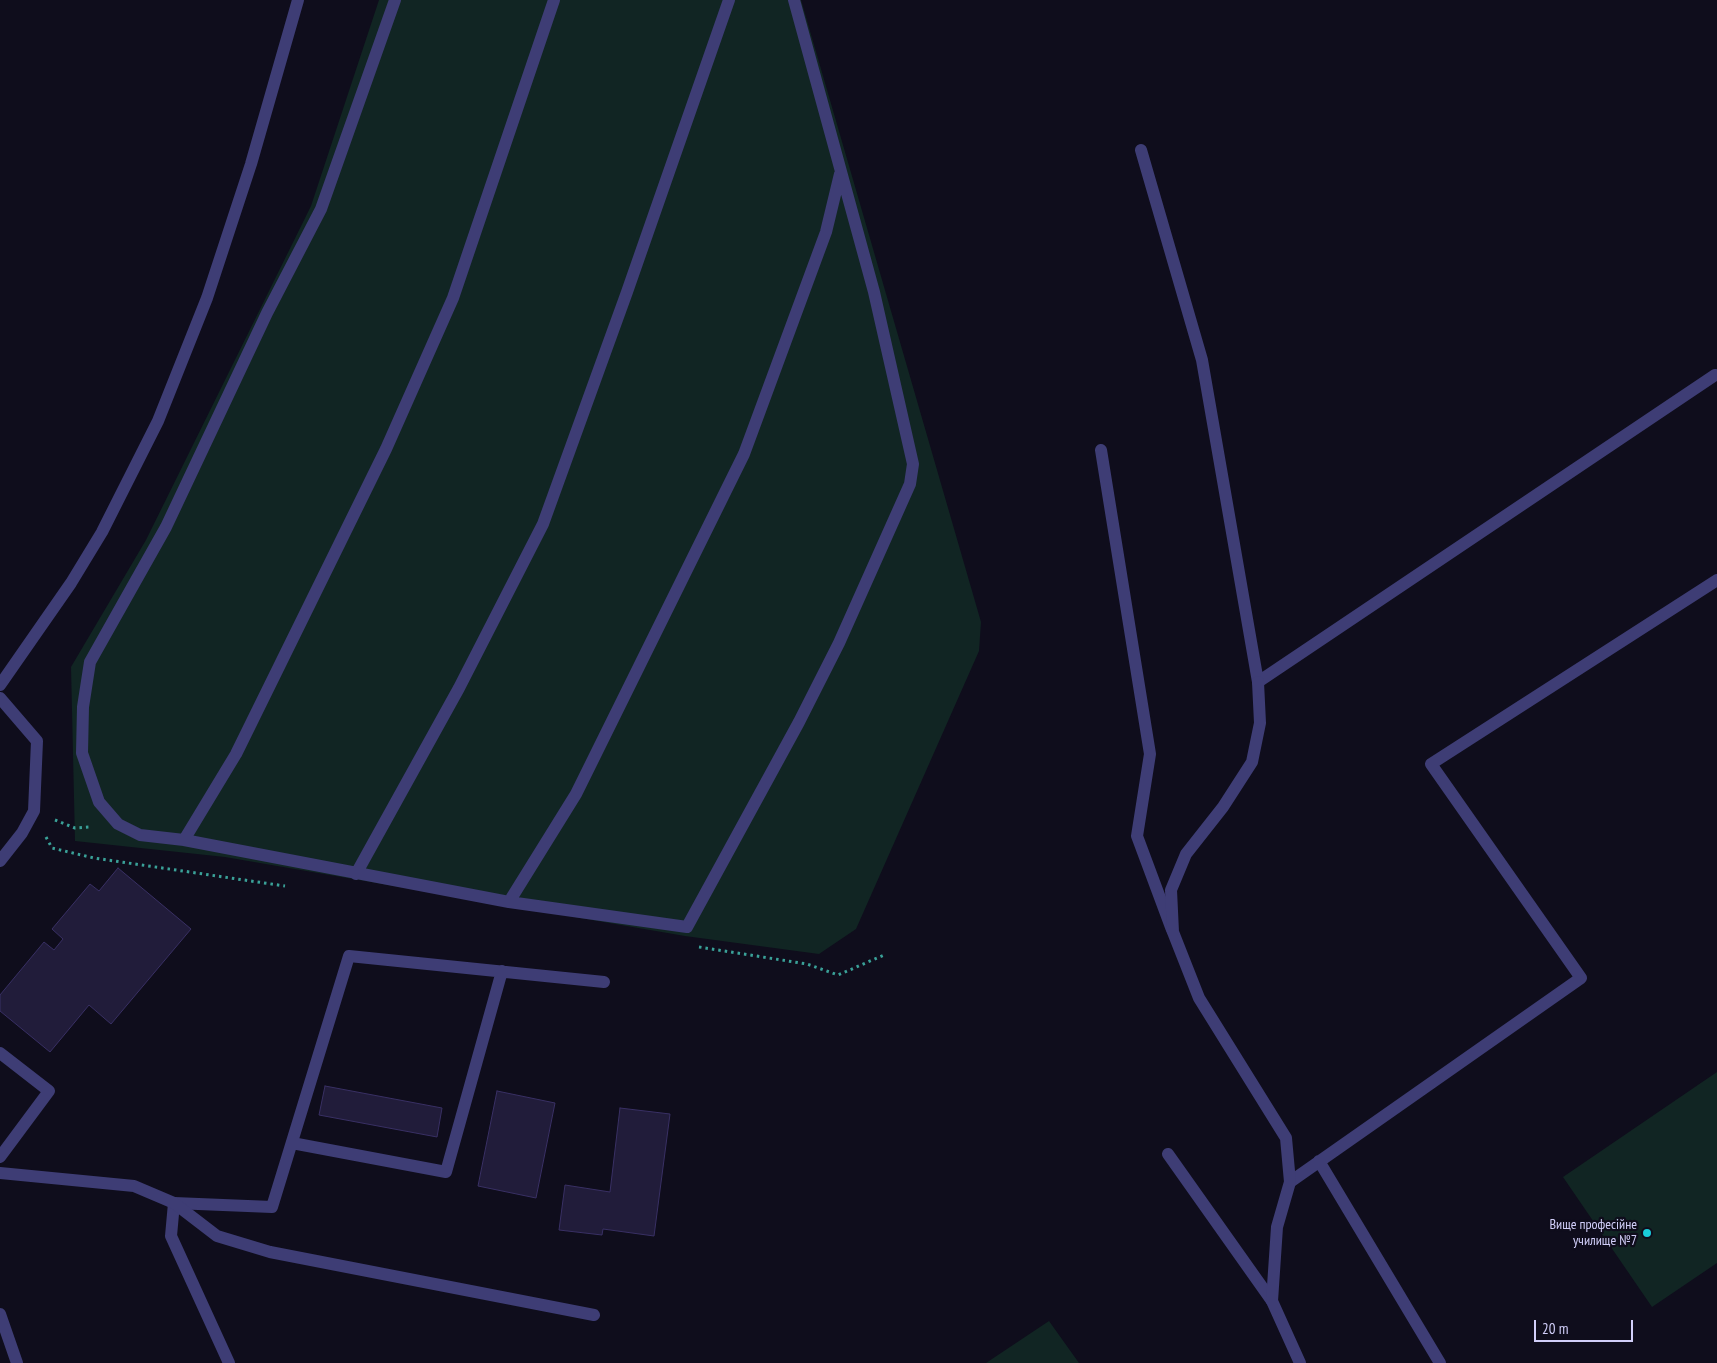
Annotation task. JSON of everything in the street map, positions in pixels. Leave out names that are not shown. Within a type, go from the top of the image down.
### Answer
[{"type":"street","points":[[0,685],[72,583],[92,549],[158,421],[219,262],[251,164],[298,0]]},
{"type":"street","points":[[395,0],[321,209],[268,313],[166,527],[90,662],[83,707],[82,753],[99,802],[118,824],[140,835],[184,840],[509,902],[687,927],[799,722],[910,484],[913,464],[874,292],[794,0]]},
{"type":"street","points":[[184,840],[240,746],[386,449],[449,306],[554,0]]},
{"type":"street","points":[[356,874],[459,688],[543,524],[628,292],[729,0]]},
{"type":"street","points":[[1141,150],[1202,360],[1258,682],[1260,723],[1252,762],[1223,807],[1186,854],[1171,890],[1173,932]]},
{"type":"street","points":[[509,902],[576,794],[744,454],[826,232],[841,173]]},
{"type":"street","points":[[1258,682],[1715,375]]},
{"type":"street","points":[[1101,450],[1150,754],[1137,836],[1199,998],[1286,1138],[1290,1182],[1277,1227],[1272,1300]]},
{"type":"street","points":[[1290,1182],[1581,978],[1431,764],[1717,580]]},
{"type":"street","points":[[0,698],[37,741],[34,811],[22,833],[0,861]]},
{"type":"street","points":[[174,1203],[272,1207],[349,956],[604,982]]},
{"type":"street","points":[[292,1143],[446,1172],[502,971]]},
{"type":"street","points":[[0,1054],[49,1091],[0,1157]]},
{"type":"street","points":[[1168,1154],[1272,1300],[1295,1356],[1300,1363]]},
{"type":"street","points":[[1320,1161],[1440,1363]]},
{"type":"street","points":[[0,1173],[134,1186],[174,1203],[218,1236],[270,1252],[594,1315]]},
{"type":"street","points":[[174,1203],[171,1236],[229,1363]]},
{"type":"street","points":[[0,1314],[17,1363]]},
{"type":"green space","points":[[379,0],[801,0],[981,622],[979,651],[856,929],[819,954],[685,936],[225,857],[75,841],[71,667],[146,540],[311,206]]},
{"type":"green space","points":[[1717,1072],[1717,1263],[1652,1307],[1563,1177]]},
{"type":"green space","points":[[1049,1321],[1079,1363],[986,1363]]},
{"type":"building","points":[[118,868],[191,929],[111,1024],[89,1005],[50,1052],[0,1011],[0,995],[44,942],[54,950],[63,939],[52,929],[90,884],[99,891]]},
{"type":"building","points":[[325,1086],[442,1108],[437,1137],[319,1115]]},
{"type":"building","points":[[497,1091],[555,1103],[536,1198],[478,1186]]},
{"type":"building","points":[[620,1108],[670,1114],[654,1236],[603,1229],[602,1235],[559,1230],[565,1185],[610,1192]]},
{"type":"place","name":"Вище професійне училище №7","points":[[1647,1233]]}]
